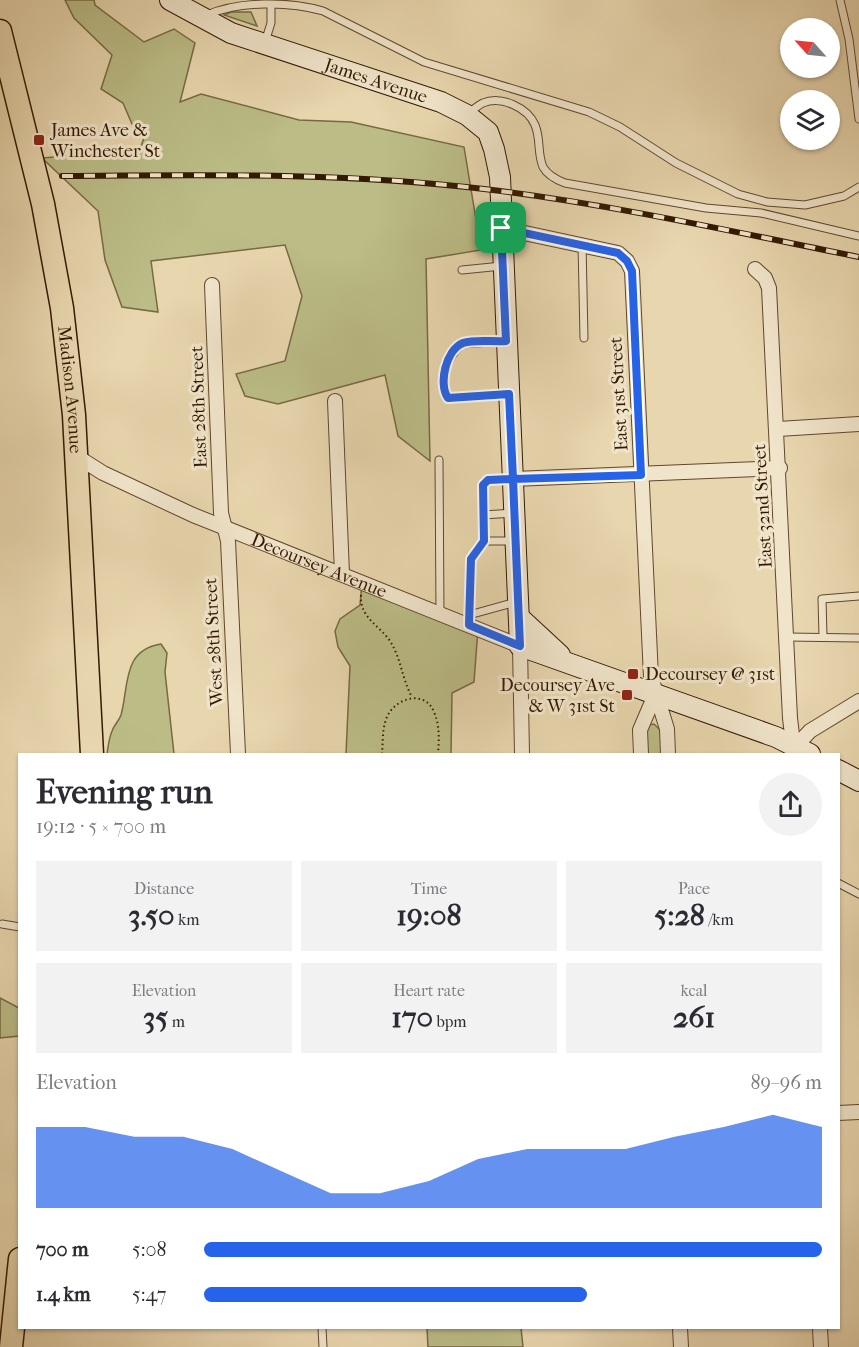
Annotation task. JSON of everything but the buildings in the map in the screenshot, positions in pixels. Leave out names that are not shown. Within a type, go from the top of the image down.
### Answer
[{"type":"main road","name":"James Avenue","points":[[170,0],[199,18],[231,33],[441,102],[483,126],[494,149],[500,177],[520,646]]},
{"type":"main road","name":"Madison Avenue","points":[[0,31],[43,204],[62,308],[76,456],[92,753]]},
{"type":"main road","name":"Decoursey Avenue","points":[[520,610],[569,664]]},
{"type":"main road","name":"Decoursey Avenue","points":[[520,646],[655,695],[800,752]]},
{"type":"main road","points":[[840,771],[859,781]]},
{"type":"main road","points":[[11,1347],[16,1323],[18,1290]]},
{"type":"street","name":"East 31st Street","points":[[501,228],[618,253],[627,261],[632,271],[651,677],[667,729],[668,753]]},
{"type":"street","name":"East 32nd Street","points":[[755,269],[765,278],[770,288],[790,718],[800,752]]},
{"type":"street","name":"East 28th Street","points":[[212,285],[221,513],[226,527]]},
{"type":"street","points":[[335,401],[342,574]]},
{"type":"street","points":[[778,429],[859,424]]},
{"type":"street","name":"Decoursey Avenue","points":[[76,456],[103,473],[226,527],[440,613],[469,620],[520,646]]},
{"type":"street","points":[[513,479],[780,468]]},
{"type":"street","name":"West 28th Street","points":[[226,527],[237,753]]},
{"type":"street","points":[[520,646],[522,753]]},
{"type":"street","points":[[641,753],[640,730],[655,695]]},
{"type":"street","points":[[800,752],[810,731],[859,701]]},
{"type":"street","points":[[840,1113],[859,1112]]},
{"type":"street","points":[[680,1329],[681,1347]]},
{"type":"street","points":[[820,1329],[821,1347]]},
{"type":"lane","points":[[840,0],[849,39],[859,119]]},
{"type":"lane","points":[[199,18],[221,9],[271,5],[306,6],[323,11],[424,62],[589,112],[620,127],[676,163],[738,194],[767,202],[805,205],[844,196],[859,187]]},
{"type":"lane","points":[[264,44],[271,23],[271,5]]},
{"type":"lane","points":[[467,115],[483,103],[493,102],[524,110],[536,127],[539,155],[544,168],[548,174],[565,183],[706,208],[761,213],[859,236]]},
{"type":"lane","points":[[582,244],[584,338]]},
{"type":"lane","points":[[462,270],[502,266]]},
{"type":"lane","points":[[506,341],[465,342],[459,346],[444,368],[445,393],[448,398],[509,394]]},
{"type":"lane","points":[[439,460],[440,613]]},
{"type":"lane","points":[[513,479],[485,482],[484,541],[471,559],[469,620],[520,610]]},
{"type":"lane","points":[[483,514],[515,513]]},
{"type":"lane","points":[[484,541],[516,541]]},
{"type":"lane","points":[[823,636],[822,599],[859,596]]},
{"type":"lane","points":[[787,637],[859,638]]},
{"type":"lane","points":[[840,884],[859,894]]},
{"type":"lane","points":[[2,924],[18,927]]},
{"type":"lane","points":[[322,1329],[323,1347]]},
{"type":"path","points":[[362,582],[360,605],[369,620],[388,638],[398,655],[406,686],[412,697]]},
{"type":"path","points":[[382,753],[387,714],[400,701],[412,697],[425,702],[434,709],[439,726],[438,753]]},
{"type":"green space","points":[[65,0],[94,0],[95,5],[144,42],[174,29],[195,43],[180,102],[201,94],[299,120],[351,122],[464,147],[481,250],[426,259],[430,461],[398,436],[385,375],[278,404],[245,396],[236,374],[285,361],[302,296],[285,245],[151,261],[158,312],[122,307],[105,260],[98,211],[42,158],[140,149],[146,132],[132,124],[123,103],[101,89],[112,55],[74,18]]},
{"type":"green space","points":[[231,12],[251,12],[257,26],[224,15]]},
{"type":"green space","points":[[362,582],[478,629],[474,682],[452,693],[451,753],[346,753],[350,666],[338,647],[335,631],[340,619],[360,605]]},
{"type":"green space","points":[[161,644],[167,653],[165,672],[174,753],[107,753],[111,734],[121,715],[129,671],[133,661],[148,648]]},
{"type":"green space","points":[[654,724],[662,732],[663,753],[646,753],[645,734],[649,725]]},
{"type":"green space","points":[[0,998],[18,1007],[18,1036],[0,1038]]},
{"type":"green space","points":[[427,1329],[521,1329],[523,1347],[428,1347]]},
{"type":"railway","points":[[62,176],[326,177],[484,189],[719,228],[859,257]]},
{"type":"place","name":"James Ave & Winchester St","points":[[39,140]]},
{"type":"place","name":"Decoursey @ 31st","points":[[633,674]]},
{"type":"place","name":"Decoursey Ave & W 31st St","points":[[627,695]]},
{"type":"route","points":[[501,228],[506,341],[465,342],[459,346],[444,368],[445,393],[448,398],[509,394],[513,479],[488,480],[483,485],[484,541],[471,559],[469,625],[520,646],[513,479],[641,475],[632,271],[627,261],[618,253],[501,228]]}]
